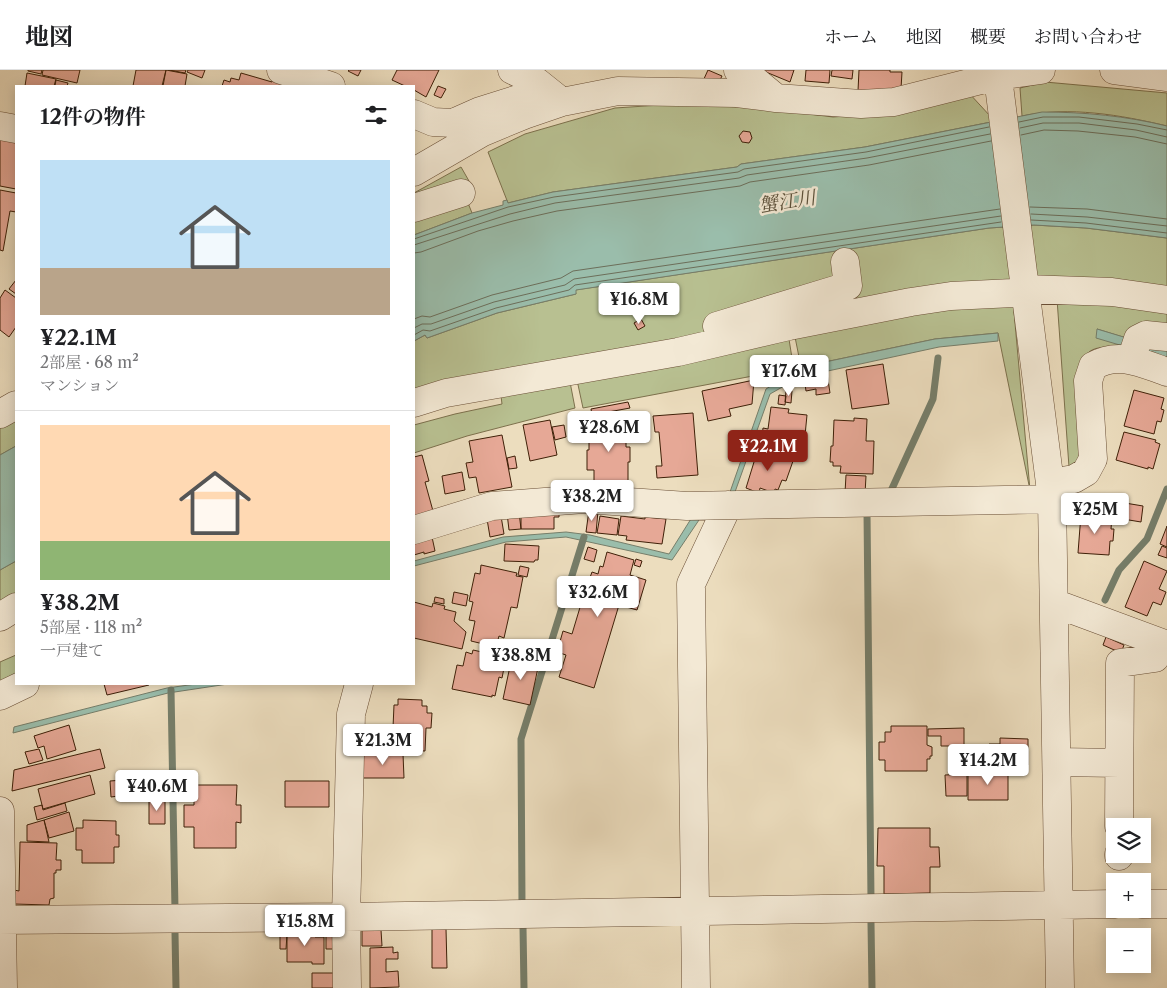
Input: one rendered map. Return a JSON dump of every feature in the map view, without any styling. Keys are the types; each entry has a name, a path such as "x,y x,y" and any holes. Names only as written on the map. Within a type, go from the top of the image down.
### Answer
{"street":[{"path":"281,70 328,85"},
{"path":"512,70 537,82 562,102"},
{"path":"738,70 747,74 776,98"},
{"path":"415,171 483,132 524,115 562,102 618,91 737,93 776,98 861,104 894,102 1041,70"},
{"path":"1114,70 1167,77"},
{"path":"998,79 1051,491 1060,988"},
{"path":"415,114 433,122 453,123 480,111 528,96 562,102"},
{"path":"0,126 15,129"},
{"path":"415,208 461,192"},
{"path":"678,352 699,331 848,286 845,262"},
{"path":"415,403 446,393 678,352 789,326 911,302 951,296 1013,293 1026,285 1112,292 1167,300"},
{"path":"415,530 492,506 584,499 687,506 1051,491 1086,472 1093,459 1088,381 1093,366 1134,350 1146,335 1167,337"},
{"path":"1134,350 1167,372"},
{"path":"0,414 15,406"},
{"path":"696,988 691,584 728,505"},
{"path":"1054,603 1166,644 1155,658 1120,663 1119,818"},
{"path":"0,617 15,609"},
{"path":"0,696 23,685"},
{"path":"347,988 346,917 351,714 359,685"},
{"path":"1057,762 1119,763"},
{"path":"0,812 3,988"},
{"path":"1,920 695,912 1106,904"},
{"path":"1151,904 1167,904"}],"shaded area":[{"path":"1045,82 1167,93 1167,126 1132,118 1095,113 1058,112 1022,116 1020,88"},
{"path":"968,92 991,117 991,122 865,147 741,164 737,167 553,192 508,203 488,152 525,134 615,108 676,104 762,108 833,117 890,113"},
{"path":"461,167 469,181 415,201 415,192"},
{"path":"466,198 472,213 415,235 415,216"},
{"path":"1034,225 1086,228 1167,238 1167,294 1040,283 415,396 415,340 425,335 427,338 497,313 576,294 575,290 989,228"},
{"path":"1057,299 1167,307 1167,332 1126,338 1097,329 1123,346 1122,351 1100,348 1090,351 1085,356 1078,370 1079,461 1069,467"},
{"path":"1013,301 1030,490 998,333 935,339 801,367 794,332 910,310"},
{"path":"788,333 792,358 790,369 583,408 577,380"},
{"path":"570,382 575,408 467,436 415,453 415,425 502,404 501,396"},
{"path":"15,419 15,447 0,455 0,427"},
{"path":"15,562 15,599 0,608 0,570"},
{"path":"15,655 15,682 0,690 0,662"}],"water":[{"name":"蟹江川","path":"1042,112 1105,115 1167,126 1167,238 1086,228 1034,225 989,228 576,290 576,294 497,313 427,338 425,335 415,340 415,235 472,213 503,205 503,201 507,200 508,203 553,192 737,167 741,164 865,147"},
{"path":"1097,329 1167,350 1167,359 1096,338"},
{"path":"998,333 998,341 939,347 800,377 770,394 735,492 730,492 766,389 801,367 935,339"},
{"path":"15,447 15,562 0,570 0,455"},
{"path":"694,514 699,520 672,560 566,537 506,542 415,566 415,561 503,537 566,532 590,535 669,554"},
{"path":"189,685 221,685 168,693 13,733 14,727 167,688"}],"building":[{"path":"28,70 42,70 41,74"},
{"path":"43,70 80,70 77,83 42,75"},
{"path":"136,70 166,70 162,85 133,85"},
{"path":"166,70 187,74 185,85 163,85"},
{"path":"169,70 186,70 185,73"},
{"path":"188,70 205,70 202,78 187,72"},
{"path":"349,70 361,70 358,76"},
{"path":"397,70 439,70 426,97 415,91 415,85 403,85 392,80"},
{"path":"708,70 722,76 719,82 703,81"},
{"path":"761,70 794,70 790,82"},
{"path":"806,70 830,70 829,83 805,81"},
{"path":"832,70 853,70 852,79 831,76"},
{"path":"859,70 902,72 901,89 858,91"},
{"path":"27,73 56,79 54,85 25,85"},
{"path":"241,73 272,82 273,79 286,82 284,85 222,85 224,80 230,82 231,78 239,80"},
{"path":"56,80 68,83 67,85 55,85"},
{"path":"438,86 446,89 441,98 434,95"},
{"path":"743,131 750,132 752,138 749,143 742,142 739,136"},
{"path":"0,136 15,139 15,189 0,186"},
{"path":"0,190 15,193 15,212 10,211 3,251 0,250"},
{"path":"15,281 15,293 9,289"},
{"path":"5,290 15,297 15,328 9,337 0,330 0,298"},
{"path":"641,319 645,326 638,330 634,323"},
{"path":"883,364 889,404 852,409 846,370"},
{"path":"827,373 830,393 816,395 816,389 806,391 804,377"},
{"path":"754,380 752,404 729,409 731,416 708,421 702,391"},
{"path":"1134,390 1164,398 1161,409 1164,410 1161,422 1157,421 1154,434 1124,426"},
{"path":"786,391 792,391 791,403 785,402"},
{"path":"779,395 786,396 785,405 778,404"},
{"path":"628,402 630,408 592,415 591,409"},
{"path":"771,407 789,409 788,413 807,415 803,456 771,453 772,449 761,448 763,428 768,429"},
{"path":"693,413 698,475 657,478 656,466 662,466 659,432 655,432 653,416"},
{"path":"626,415 626,447 630,447 628,489 594,489 594,470 587,470 587,450 589,450 589,437 594,437 594,416"},
{"path":"854,418 867,419 866,441 874,441 873,474 840,473 841,466 833,466 833,462 830,462 834,420 854,421"},
{"path":"550,420 557,455 530,461 523,425"},
{"path":"564,425 566,437 555,440 552,427"},
{"path":"1124,432 1156,440 1155,442 1160,444 1153,469 1116,460"},
{"path":"502,435 512,487 479,493 476,477 469,478 466,463 473,462 469,441"},
{"path":"758,449 793,461 786,481 782,480 778,490 775,489 774,493 760,488 759,493 746,488"},
{"path":"422,455 429,481 425,482 433,511 415,516 415,457"},
{"path":"515,456 517,468 509,469 507,458"},
{"path":"462,472 465,490 445,494 442,476"},
{"path":"846,475 866,476 865,494 845,493"},
{"path":"1119,502 1143,506 1141,522 1117,518"},
{"path":"559,509 559,517 554,517 554,529 521,529 521,510"},
{"path":"589,510 598,511 596,533 586,532"},
{"path":"519,512 521,529 509,530 507,513"},
{"path":"1081,514 1112,516 1111,529 1114,529 1113,541 1110,541 1109,555 1078,553"},
{"path":"501,516 504,534 490,537 487,519"},
{"path":"600,516 619,519 617,535 597,533"},
{"path":"621,516 666,519 662,544 626,540 627,536 618,535"},
{"path":"1167,526 1167,547 1160,544"},
{"path":"432,537 435,551 415,555 415,542"},
{"path":"505,544 539,546 538,560 534,562 504,561"},
{"path":"1162,546 1167,548 1167,558 1158,555"},
{"path":"588,547 597,550 594,562 584,559"},
{"path":"607,552 634,560 630,575 646,580 637,610 619,605 594,688 559,677 566,655 557,652 563,631 572,634 581,604 572,601 578,580 588,583 592,572 598,574 600,566 603,567"},
{"path":"636,559 642,561 640,567 634,565"},
{"path":"1144,561 1167,571 1159,589 1166,592 1161,605 1153,602 1147,616 1125,607"},
{"path":"481,565 517,573 516,576 523,577 517,608 511,607 504,638 499,636 496,647 471,641 475,621 469,620 473,602 469,601 475,573 480,574"},
{"path":"520,566 529,568 527,577 518,575"},
{"path":"454,592 468,595 466,606 452,603"},
{"path":"435,597 444,599 444,604 434,602"},
{"path":"415,602 432,607 433,603 445,606 444,609 456,612 454,621 466,632 462,649 415,638"},
{"path":"1106,637 1124,645 1121,653 1103,645"},
{"path":"473,650 500,656 498,667 504,668 502,678 499,677 495,696 452,689 457,665 463,666 466,652 472,654"},
{"path":"512,657 539,663 530,705 503,699"},
{"path":"104,685 149,685 107,695"},
{"path":"398,699 422,700 422,706 427,706 427,713 432,713 431,728 426,728 425,751 392,750 394,705 398,705"},
{"path":"69,725 76,750 47,759 44,746 38,748 34,736"},
{"path":"891,726 927,726 927,745 932,747 932,756 930,756 930,759 927,759 927,771 885,771 885,760 879,760 879,742 885,742 885,732 891,732"},
{"path":"964,728 964,746 941,746 941,736 928,736 928,729"},
{"path":"1000,738 1028,739 1028,765 1003,765 1003,769 989,769 989,744 1000,744"},
{"path":"39,749 43,760 29,764 25,752"},
{"path":"100,749 105,768 12,791 14,770"},
{"path":"363,753 403,754 404,778 363,778"},
{"path":"1008,772 1008,800 968,800 968,773"},
{"path":"967,774 967,796 946,796 945,775"},
{"path":"90,775 95,794 43,809 38,789"},
{"path":"123,780 125,795 111,797 110,781"},
{"path":"285,781 329,781 329,807 285,807"},
{"path":"194,785 237,785 236,805 241,805 241,823 236,822 236,848 194,848 194,827 184,827 184,805 194,805"},
{"path":"149,801 165,801 165,824 149,824"},
{"path":"65,803 67,811 37,820 34,807 42,805 43,810"},
{"path":"69,812 74,831 49,838 44,820"},
{"path":"44,820 49,842 27,841 27,825"},
{"path":"83,820 116,821 116,835 119,835 119,847 114,847 114,863 82,863 82,850 76,850 76,828 83,828"},
{"path":"878,828 930,828 930,847 939,847 940,867 930,867 930,893 884,894 884,866 877,866"},
{"path":"20,842 57,843 56,860 61,860 61,870 56,870 56,873 54,873 54,898 50,899 49,905 14,904 14,890 19,891"},
{"path":"326,928 334,928 334,949 326,949"},
{"path":"432,929 446,929 447,968 432,968"},
{"path":"287,930 315,930 315,937 324,937 324,964 287,962"},
{"path":"362,930 381,930 382,946 362,946"},
{"path":"280,934 287,934 286,949 280,949"},
{"path":"393,947 393,953 398,952 398,959 386,959 386,972 398,971 399,987 370,988 370,948"},
{"path":"312,973 335,973 335,988 312,988"}],"waterway":[{"path":"890,493 933,399 938,358"},
{"path":"1105,600 1119,570 1147,539 1167,489"},
{"path":"867,512 871,900"},
{"path":"522,904 521,739 584,537"},
{"path":"171,690 175,910"},
{"path":"871,923 872,988"},
{"path":"523,927 524,988"},
{"path":"175,933 176,988"}]}
